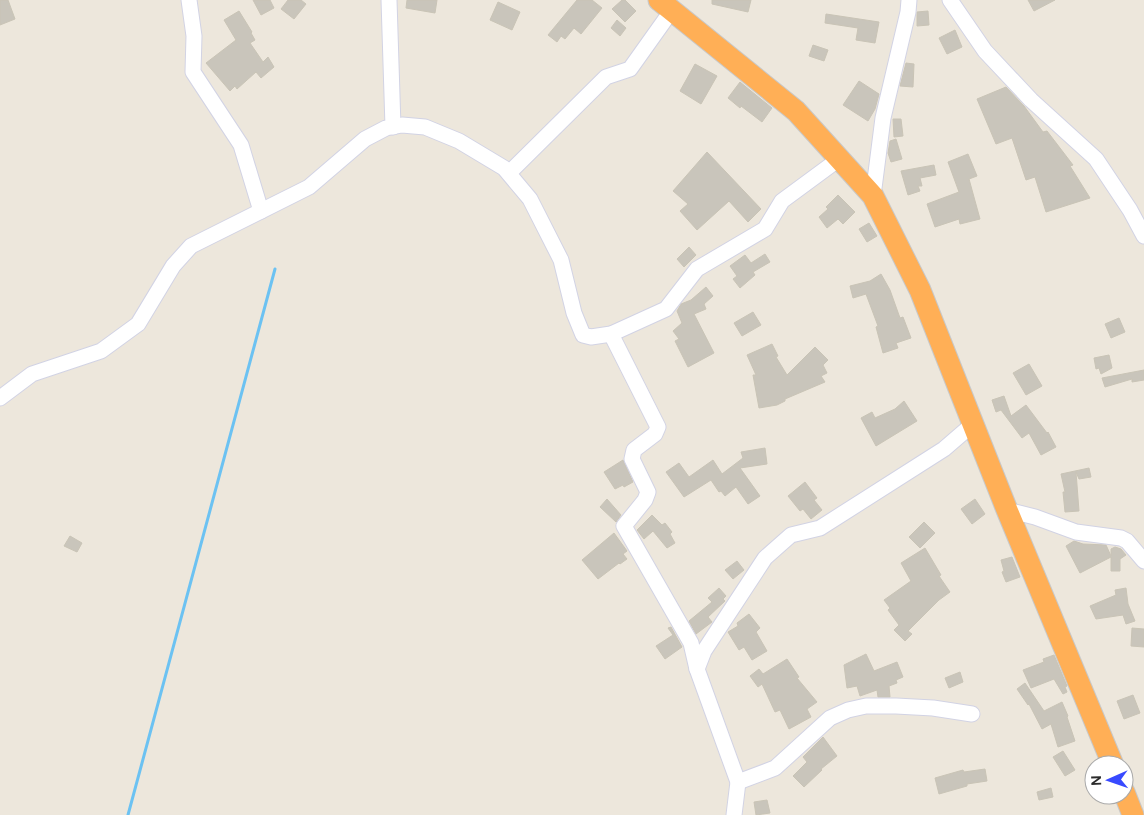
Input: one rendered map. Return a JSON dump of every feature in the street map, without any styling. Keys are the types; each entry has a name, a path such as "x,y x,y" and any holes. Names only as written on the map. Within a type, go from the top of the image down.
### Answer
{"highway":[{"path":"666,5 796,111 873,196 920,290 1007,510 1109,755"}],"street":[{"path":"189,0 194,36 193,72 241,145 261,211"},
{"path":"388,0 393,126"},
{"path":"873,196 883,118 908,12 909,0"},
{"path":"950,0 985,51 1031,100 1096,159 1130,210 1144,236"},
{"path":"509,174 606,77 630,69 666,5"},
{"path":"0,398 32,374 101,351 138,324 173,266 191,246 309,187 365,139 393,126 402,124 425,127 460,141 504,168 530,199 561,260 574,313 583,336 592,337 611,334 666,309 697,269 765,229 782,201 839,159"},
{"path":"611,334 658,427 655,434 634,450 632,459 648,492 645,500 624,526 691,643 697,669 738,782 734,815"},
{"path":"697,669 704,651 765,558 791,535 820,528 944,449 973,424"},
{"path":"1007,510 1035,517 1076,532 1115,536 1127,541 1144,561"},
{"path":"738,782 775,768 830,718 848,710 866,706 896,706 933,708 972,714"}],"building":[{"path":"0,0 8,0 15,19 0,25"},
{"path":"253,0 270,0 274,8 261,15"},
{"path":"288,0 301,0 306,4 294,19 281,9"},
{"path":"407,0 437,0 435,13 406,8"},
{"path":"577,0 592,0 602,8 581,34 574,28 565,39 561,36 557,42 548,35"},
{"path":"622,0 625,0 636,11 625,22 612,9"},
{"path":"712,0 751,0 748,12 712,4"},
{"path":"1028,0 1055,0 1034,11"},
{"path":"498,2 520,12 512,30 490,20"},
{"path":"239,11 255,40 250,43 263,62 268,57 274,67 261,78 256,72 237,89 235,86 230,91 206,63 236,40 224,20"},
{"path":"928,11 929,25 917,26 917,12"},
{"path":"826,14 879,22 875,43 856,40 858,28 825,23"},
{"path":"617,20 626,28 620,36 611,28"},
{"path":"955,30 962,47 947,54 939,38"},
{"path":"813,45 828,50 824,61 809,56"},
{"path":"906,63 914,64 913,87 900,86"},
{"path":"695,64 717,76 701,104 680,91"},
{"path":"859,81 879,94 875,109 868,121 843,105"},
{"path":"740,82 772,108 762,122 728,98"},
{"path":"1006,87 1024,106 1043,132 1047,131 1073,165 1070,166 1090,198 1046,212 1035,177 1026,180 1012,138 996,144 977,99"},
{"path":"893,119 901,119 903,136 894,137"},
{"path":"896,139 902,159 891,162 888,153 890,141"},
{"path":"707,152 761,209 748,222 729,201 697,230 680,211 688,204 673,191"},
{"path":"968,154 977,176 969,179 980,219 960,224 959,219 935,227 927,204 959,192 948,162"},
{"path":"934,165 936,175 920,178 922,186 918,186 920,191 908,195 901,171"},
{"path":"838,195 855,212 843,224 838,219 827,228 819,217 828,209 826,207"},
{"path":"869,223 877,236 867,242 859,229"},
{"path":"689,247 696,255 684,267 677,259"},
{"path":"765,254 770,262 753,272 755,275 740,288 733,279 737,276 730,266 745,255 751,263"},
{"path":"881,274 890,290 900,318 903,317 911,338 896,343 898,348 883,353 876,327 878,326 866,294 853,298 850,286 870,281"},
{"path":"706,287 713,296 704,304 706,309 694,314 714,353 688,367 675,341 679,339 673,331 682,323 677,311 681,304 691,300"},
{"path":"753,312 761,325 742,336 734,323"},
{"path":"1119,318 1125,332 1111,338 1105,324"},
{"path":"772,344 778,356 776,357 787,375 815,347 828,360 823,365 827,373 821,376 825,382 785,399 785,401 777,405 759,408 753,375 756,375 747,355"},
{"path":"1109,355 1112,368 1101,374 1099,368 1096,369 1094,358"},
{"path":"1029,364 1042,386 1026,395 1013,373"},
{"path":"1144,370 1144,380 1132,382 1132,379 1105,387 1102,378"},
{"path":"1004,396 1011,416 1026,405 1048,432 1056,447 1041,455 1029,433 1022,438 1001,410 996,412 992,400"},
{"path":"904,401 917,421 876,446 861,418 872,412 875,418 895,409"},
{"path":"765,448 767,464 740,468 760,496 748,504 736,487 725,496 721,491 719,492 711,480 684,497 666,472 679,463 689,477 713,460 722,474 743,458 741,452"},
{"path":"623,460 633,482 615,489 604,472"},
{"path":"1089,468 1091,477 1079,479 1076,472 1079,511 1065,512 1063,492 1065,492 1061,474"},
{"path":"805,482 817,498 814,500 822,510 811,519 803,509 800,511 788,496"},
{"path":"607,499 621,515 616,522 600,507"},
{"path":"975,499 985,514 972,524 961,509"},
{"path":"652,515 662,525 665,523 672,532 670,534 675,543 667,548 653,531 644,539 637,530"},
{"path":"924,522 935,533 920,548 909,537"},
{"path":"614,533 627,551 623,554 627,559 598,579 582,560"},
{"path":"70,536 82,543 77,552 64,546"},
{"path":"1074,541 1083,544 1106,545 1111,556 1111,549 1115,547 1121,549 1126,555 1120,559 1120,571 1111,571 1111,557 1080,573 1066,546"},
{"path":"925,548 941,575 939,576 950,592 939,600 908,631 912,634 905,641 894,630 899,625 888,610 890,608 884,600 911,581 901,563"},
{"path":"1012,557 1020,577 1006,582 1002,572 1004,571 1001,560"},
{"path":"737,561 744,570 733,579 725,570"},
{"path":"719,588 726,596 723,599 725,601 708,617 712,622 696,634 689,621 712,602 708,598"},
{"path":"1126,588 1128,604 1135,621 1126,624 1123,615 1096,619 1090,606 1116,595 1115,590"},
{"path":"749,614 760,628 756,632 767,651 752,660 744,647 739,650 728,632 738,626 737,623"},
{"path":"671,627 682,647 665,659 656,646 673,635 668,628"},
{"path":"1132,628 1144,629 1144,647 1131,646"},
{"path":"866,654 874,671 897,662 903,677 896,680 897,683 889,686 890,697 878,697 877,690 860,696 857,686 847,688 844,665"},
{"path":"1054,655 1067,686 1065,687 1067,692 1063,694 1054,679 1031,688 1023,670 1044,662 1043,659"},
{"path":"787,659 799,677 797,678 817,702 807,709 811,717 789,729 780,710 775,712 762,684 758,687 750,676 759,669 763,674"},
{"path":"960,672 963,682 949,688 945,678"},
{"path":"1025,683 1044,711 1062,702 1075,741 1058,747 1051,724 1042,729 1029,704 1017,689"},
{"path":"1133,695 1140,713 1124,719 1117,701"},
{"path":"823,737 837,756 804,787 793,776 807,762 803,757"},
{"path":"1063,751 1075,770 1065,776 1053,757"},
{"path":"985,769 987,781 967,784 967,786 939,794 935,778 963,770 964,772"},
{"path":"1051,788 1053,797 1039,800 1037,792"},
{"path":"767,800 770,813 756,815 754,802"}],"waterway":[{"path":"128,815 275,269"}]}
